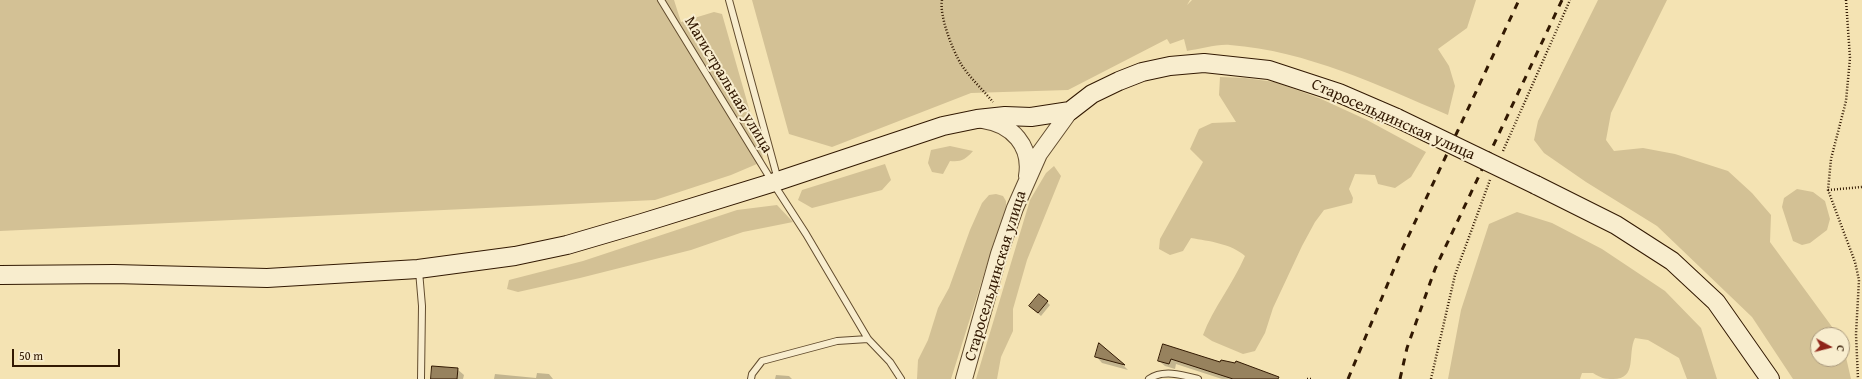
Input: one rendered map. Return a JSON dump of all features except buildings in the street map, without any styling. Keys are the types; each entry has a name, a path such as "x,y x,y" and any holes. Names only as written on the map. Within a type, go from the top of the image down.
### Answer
{"main road":[{"name":"Старосельдинская улица","path":"1070,111 1092,94 1136,74 1170,66 1204,63 1234,65 1276,72 1339,93 1397,118 1616,225 1672,262 1716,302 1770,379"},
{"path":"0,275 114,274 267,278 418,269 515,256 567,245 775,182 943,126 977,118 1005,116 1031,117 1070,111"}],"street":[{"name":"Старосельдинская улица","path":"964,379 999,254 1026,182 1039,154 1070,111"},
{"path":"977,118 994,122 1012,131 1022,146 1028,161 1026,182"}],"lane":[{"name":"Магистральная улица","path":"661,0 775,182 868,339 890,362 901,379"},
{"path":"728,0 775,182"},
{"path":"418,269 422,306 420,379"},
{"path":"751,379 752,374 762,361 837,341 868,339"},
{"path":"1149,379 1163,374 1177,374 1198,379"}],"path":[{"path":"942,0 941,7 948,31 961,64 1005,116"},
{"path":"1502,153 1570,0"},
{"path":"1846,0 1850,58 1846,101 1831,159 1828,190 1855,262 1859,280 1856,334 1858,379"},
{"path":"1431,379 1455,275 1492,175"},
{"path":"1828,190 1862,187"},
{"path":"1307,379 1312,379"}],"shaded area":[{"path":"0,0 674,0 681,22 714,12 722,14 764,161 731,175 655,200 0,231"},
{"path":"752,0 1190,0 1187,5 1192,0 1476,0 1467,28 1438,49 1449,66 1455,86 1448,115 1369,81 1287,54 1259,48 1230,45 1214,46 1187,51 1184,39 1170,44 1167,39 1068,90 971,93 832,147 789,134"},
{"path":"1598,0 1667,0 1611,113 1606,140 1614,151 1643,148 1675,154 1728,171 1752,193 1771,215 1770,242 1832,327 1810,327 1810,367 1848,367 1851,379 1793,379 1752,317 1657,226 1586,182 1544,153 1534,140 1538,121"},
{"path":"1220,77 1245,78 1275,82 1319,98 1367,120 1426,152 1411,177 1395,188 1378,184 1375,175 1355,174 1349,189 1353,198 1352,203 1324,210 1315,222 1273,308 1265,333 1255,351 1243,354 1212,341 1203,335 1212,315 1245,256 1227,246 1191,238 1183,251 1170,255 1159,249 1160,239 1203,162 1190,149 1199,129 1212,123 1236,122 1219,95"},
{"path":"950,146 973,151 963,160 950,161 943,174 932,172 928,163 931,150"},
{"path":"885,164 891,180 882,190 812,208 798,200 802,190"},
{"path":"1054,166 1061,176 1027,260 1013,309 1013,331 1001,357 997,379 976,379 1030,200 1046,173"},
{"path":"1797,189 1813,192 1825,201 1830,219 1827,230 1810,243 1802,245 1793,241 1782,207 1784,198"},
{"path":"996,194 1003,196 1006,201 1006,212 995,239 951,379 917,379 918,360 928,340 938,308 949,288 970,230 982,203 989,195"},
{"path":"777,205 793,222 743,232 691,250 580,278 518,292 507,289 509,280 583,261 737,210"},
{"path":"1517,212 1552,223 1602,249 1665,291 1701,328 1717,379 1687,379 1679,358 1648,340 1635,338 1629,370 1626,375 1621,378 1607,379 1593,373 1582,373 1580,379 1448,379 1461,310 1489,224"}],"railway":[{"path":"1348,379 1401,252 1519,0"},
{"path":"1400,379 1407,348 1435,269 1562,0"}]}
